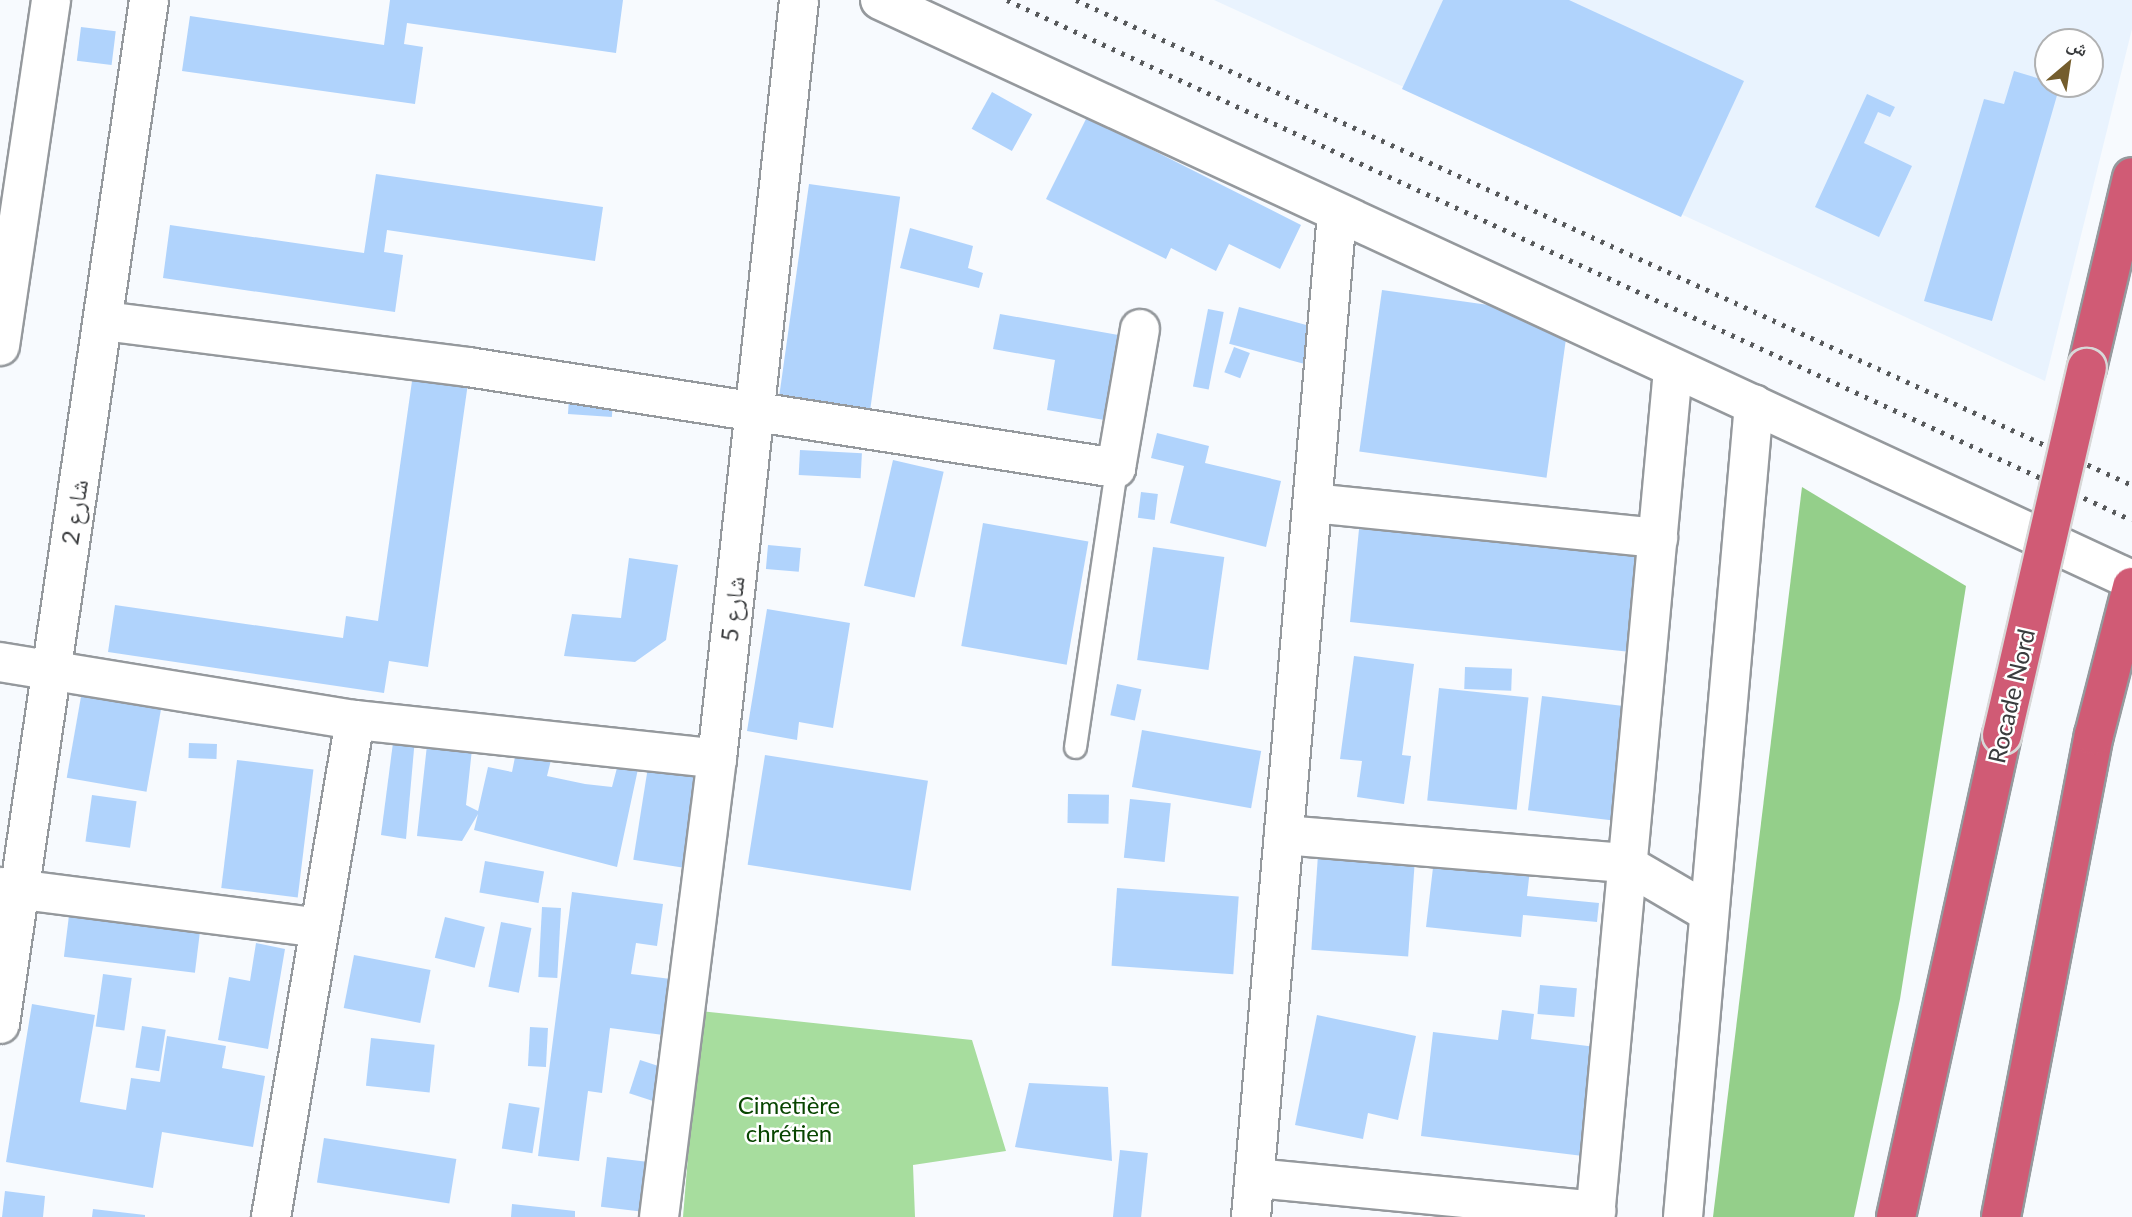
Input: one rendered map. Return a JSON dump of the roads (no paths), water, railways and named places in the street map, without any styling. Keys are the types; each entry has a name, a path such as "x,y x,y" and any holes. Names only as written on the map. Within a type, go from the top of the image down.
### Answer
{"highway":[{"name":"Rocade Nord","path":"1896,1217 2002,735 2132,177"},
{"path":"2001,1217 2094,735 2132,587"}],"street":[{"path":"0,346 5,252 51,0"},
{"name":"شارع 2","path":"0,1024 10,888 49,667 104,321 149,0"},
{"name":"شارع 5","path":"659,1217 717,759 751,415 799,0"},
{"path":"880,0 1673,370 1754,404 2132,580"},
{"path":"1251,1217 1337,214"},
{"path":"104,321 468,367 751,415 1116,468 1140,329"},
{"path":"1255,1178 1595,1214 1624,863 1673,370"},
{"path":"1683,1217 1754,404"},
{"path":"1313,503 1658,538"},
{"path":"0,662 49,667 355,720 717,759"},
{"path":"271,1217 355,720"},
{"path":"1284,835 1624,863 1709,912"},
{"path":"10,888 318,928"}],"lane":[{"path":"1076,747 1116,468"}],"railway":[{"path":"1007,0 2132,520"},
{"path":"1076,0 2132,485"}],"park label":[{"name":"Cimetière chrétien","path":"789,1119"}]}
